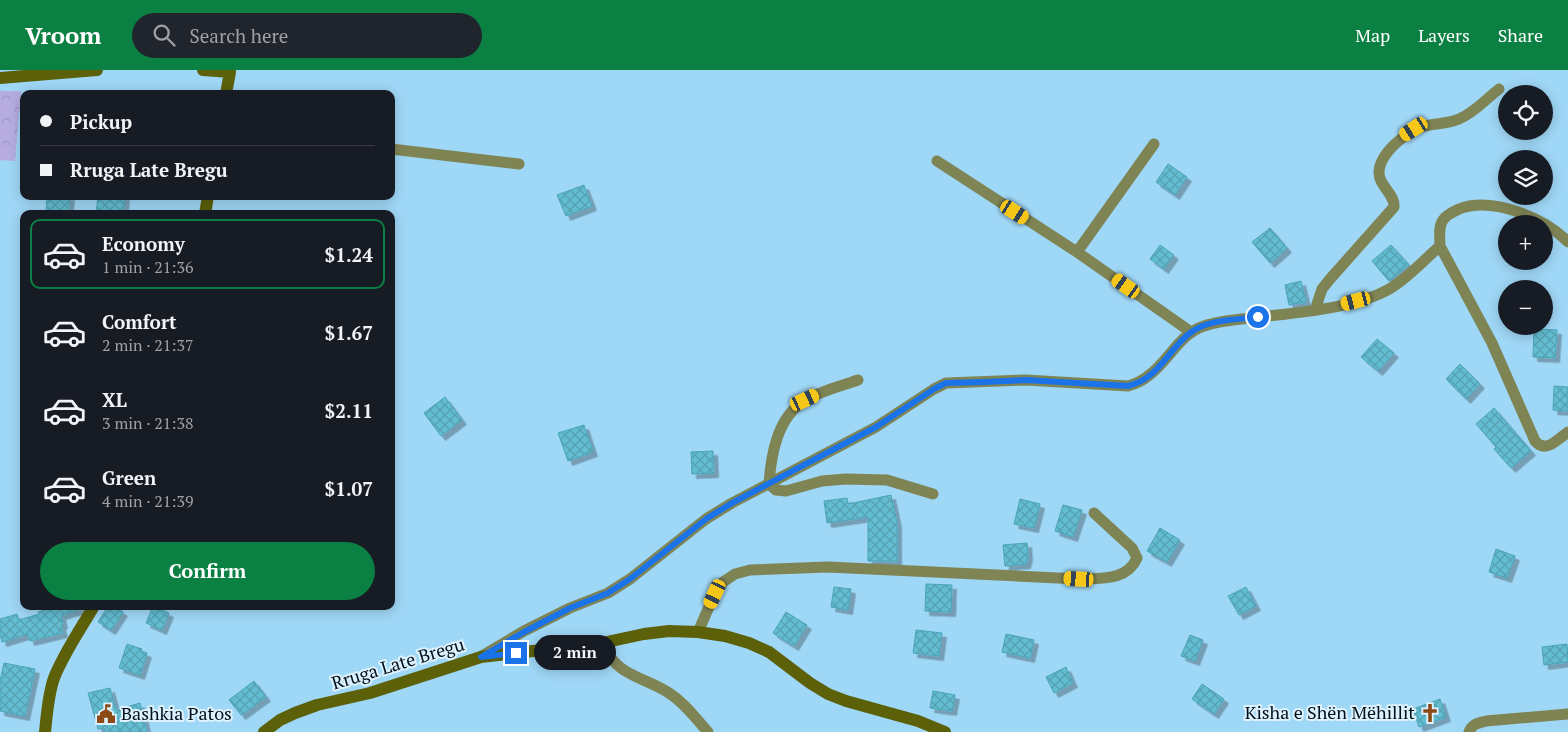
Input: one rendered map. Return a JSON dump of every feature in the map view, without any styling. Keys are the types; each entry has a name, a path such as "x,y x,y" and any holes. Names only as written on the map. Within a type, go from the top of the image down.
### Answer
{"main road":[{"path":"0,78 97,70"},
{"path":"203,70 230,72 227,90"},
{"path":"45,732 49,696 54,680 60,665 92,610"},
{"name":"Rruga Late Bregu","path":"264,732 280,720 295,713 370,693 481,657 602,643 669,631 698,632 749,642 769,652 828,694 846,701 918,721 945,732"}],"street":[{"path":"1315,310 1322,289 1394,207 1393,198 1382,183 1379,173 1381,163 1387,154 1405,135 1414,129 1426,125 1454,122 1498,90"},
{"path":"1077,252 1154,144"},
{"path":"395,148 519,164"},
{"path":"937,161 1077,252 1191,332"},
{"path":"1568,242 1551,227 1538,220 1488,205 1478,205 1456,210 1443,220 1440,228 1440,246 1492,343 1535,441 1544,447 1568,432"},
{"path":"481,657 570,608 608,593 630,579 706,519 732,503 876,427 946,383 1026,380 1128,386 1149,376 1191,332 1204,326 1220,322 1315,310 1371,297 1391,288 1440,246"},
{"path":"769,484 773,452 778,435 788,416 805,400 858,380"},
{"path":"769,484 776,490 786,491 822,481 846,479 887,480 933,494"},
{"path":"698,632 715,594 723,582 735,574 750,570 828,567 1079,579 1121,575 1133,567 1137,558 1132,548 1094,513"},
{"path":"602,643 612,660 621,669 670,694 682,703 708,732"},
{"path":"1469,732 1476,723 1486,721 1568,714"}],"green space":[{"path":"0,91 20,91 15,161 0,160"}],"building":[{"path":"1168,164 1187,177 1175,195 1156,182"},
{"path":"584,185 592,206 566,216 557,195"},
{"path":"47,200 70,200 68,210 46,210"},
{"path":"98,200 125,200 123,210 96,210"},
{"path":"1270,228 1287,248 1270,263 1252,242"},
{"path":"1160,245 1174,255 1164,269 1150,259"},
{"path":"1391,245 1409,265 1389,281 1372,261"},
{"path":"1301,281 1306,302 1289,305 1285,285"},
{"path":"1553,330 1557,330 1555,358 1533,357 1534,335 1553,335"},
{"path":"1377,339 1394,353 1378,371 1361,357"},
{"path":"1460,364 1480,384 1466,399 1446,379"},
{"path":"1554,386 1568,387 1568,411 1553,410"},
{"path":"445,397 462,420 441,436 424,413"},
{"path":"1494,408 1531,451 1511,468 1476,424"},
{"path":"584,425 593,452 568,461 558,433"},
{"path":"713,451 714,473 692,474 691,452"},
{"path":"891,495 897,523 897,561 868,561 868,517 827,523 824,501 847,498 848,504"},
{"path":"1020,499 1040,504 1034,528 1014,524"},
{"path":"1063,505 1082,510 1073,537 1055,531"},
{"path":"1160,528 1180,540 1167,562 1147,551"},
{"path":"1027,543 1028,556 1026,564 1005,566 1003,545"},
{"path":"1496,549 1515,556 1507,578 1489,572"},
{"path":"926,584 952,585 951,612 925,611"},
{"path":"834,587 851,589 848,610 831,607"},
{"path":"1246,587 1256,606 1239,615 1228,596"},
{"path":"45,610 78,610 61,615 63,633 30,641 28,634 2,642 0,619 17,614 19,620 39,614 38,612"},
{"path":"106,610 120,610 123,612 111,630 98,622"},
{"path":"151,610 162,610 169,613 162,630 146,623"},
{"path":"786,612 807,625 794,646 773,633"},
{"path":"916,630 942,633 939,656 913,653"},
{"path":"1006,634 1034,640 1030,658 1002,652"},
{"path":"1190,635 1203,640 1195,661 1181,656"},
{"path":"127,644 142,649 141,651 147,653 140,675 119,668"},
{"path":"1567,644 1568,662 1544,665 1542,647"},
{"path":"4,663 35,669 25,716 0,711 0,681"},
{"path":"1066,667 1073,683 1054,693 1046,677"},
{"path":"254,681 266,697 241,715 229,700"},
{"path":"1202,684 1224,699 1214,714 1192,699"},
{"name":"Bashkia Patos","path":"110,688 116,710 140,703 147,732 105,732 104,728 98,729 88,693"},
{"path":"933,691 955,695 952,711 930,708"},
{"name":"Kisha e Shën Mëhillit","path":"1440,699 1446,717 1419,727 1413,709"}],"place":[{"name":"Kisha e Shën Mëhillit","path":"1430,713"},
{"name":"Bashkia Patos","path":"106,714"}],"route":[{"path":"516,653 481,657 570,608 608,593 630,579 706,519 732,503 876,427 946,383 1026,380 1128,386 1149,376 1191,332 1220,322 1258,317"}]}
